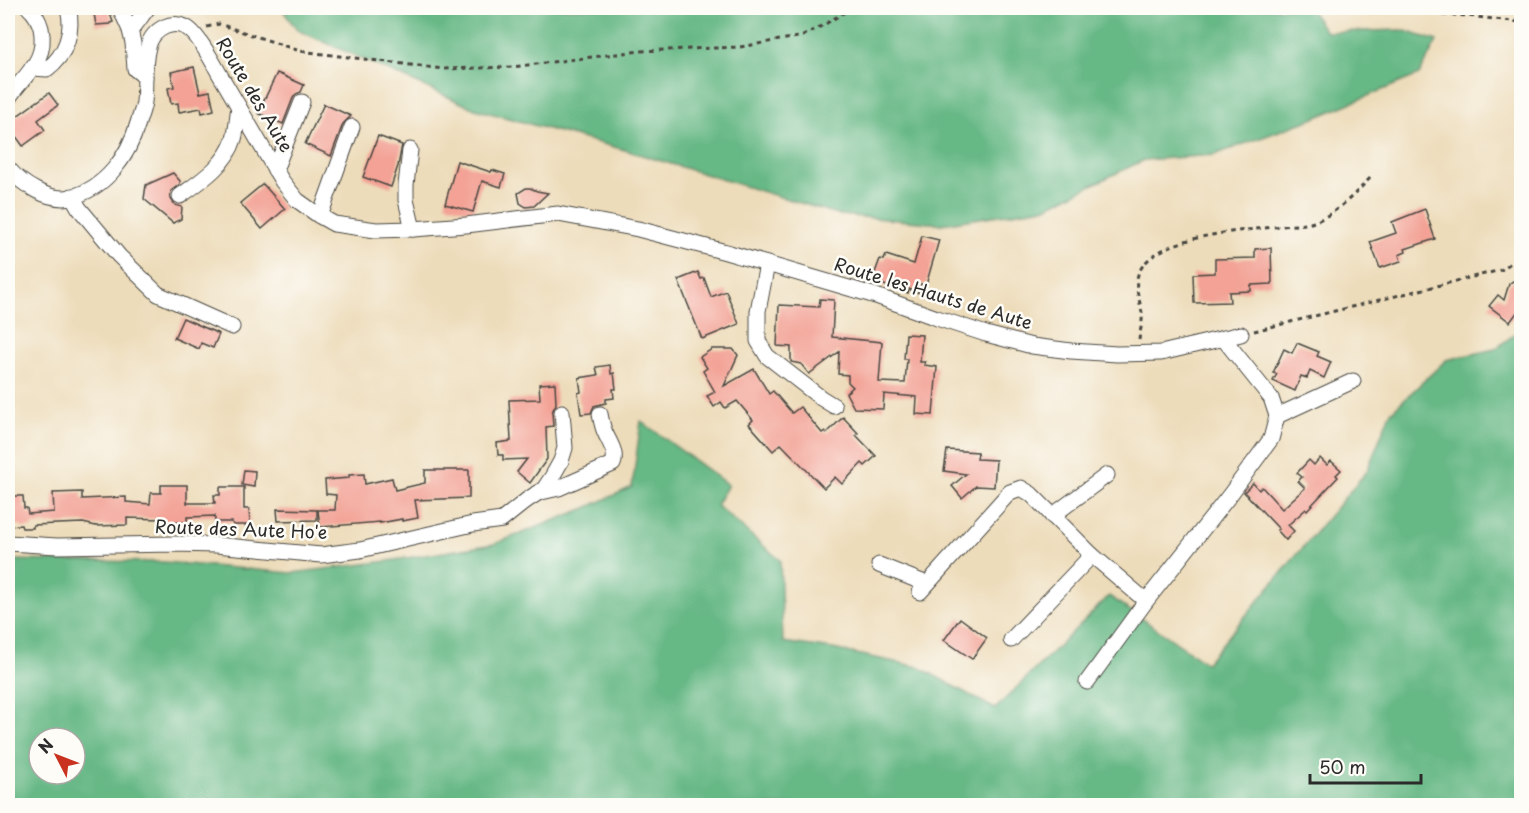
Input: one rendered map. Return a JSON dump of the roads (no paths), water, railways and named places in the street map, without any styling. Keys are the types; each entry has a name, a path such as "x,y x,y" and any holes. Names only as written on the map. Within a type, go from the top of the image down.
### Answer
{"street":[{"path":"8,99 36,64 42,51 40,25 29,8"},
{"path":"8,80 30,71 47,69 57,62 70,34 68,8"},
{"path":"120,8 130,30 135,69 145,77"},
{"path":"130,30 148,8"},
{"name":"Route des Aute","path":"72,196 82,194 98,184 122,159 133,139 144,104 148,45 160,29 170,24 191,30 207,52 275,170 297,200 320,216 334,224 376,230 466,225"},
{"path":"275,170 302,102"},
{"path":"180,196 214,169 229,151 234,138 239,107"},
{"path":"320,216 352,127"},
{"path":"410,150 406,200 413,229"},
{"path":"8,168 24,184 44,194 65,198 72,196 79,208 119,256 158,294 232,327"},
{"name":"Route les Hauts de Aute","path":"466,225 558,214 638,229 876,296 986,334 1032,346 1117,354 1161,353 1241,334"},
{"path":"767,264 758,311 758,340 767,356 834,406"},
{"path":"1087,682 1146,601 1271,439 1277,416 1270,399 1223,338"},
{"path":"1277,416 1353,381"},
{"name":"Route des Aute Ho'e","path":"8,543 57,546 175,544 321,555 360,550 473,524 502,520 544,489 561,461 565,448 562,412"},
{"path":"537,493 559,488 613,464 614,452 600,414"},
{"path":"1052,516 1107,475"},
{"path":"879,565 923,588 1010,492 1021,488 1031,494 1092,555 1146,601"},
{"path":"1011,640 1092,555"}]}
